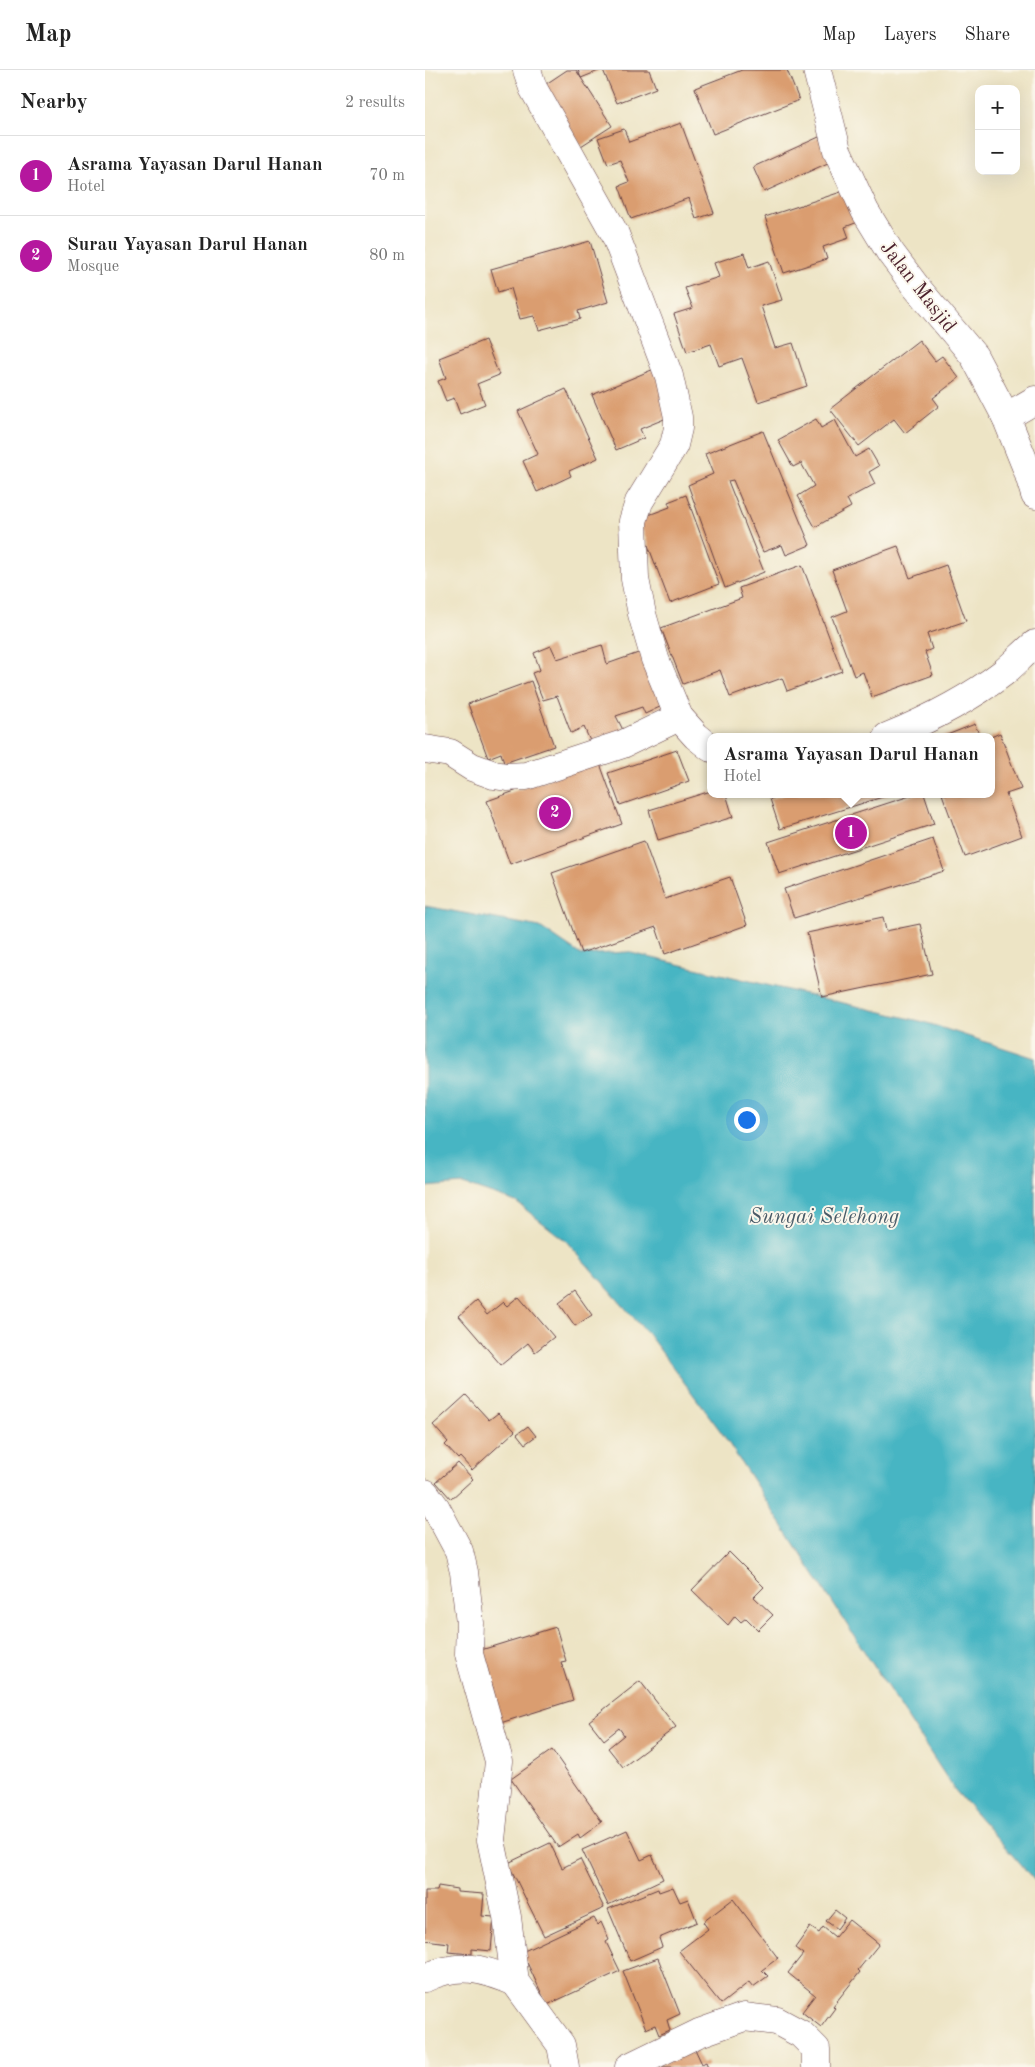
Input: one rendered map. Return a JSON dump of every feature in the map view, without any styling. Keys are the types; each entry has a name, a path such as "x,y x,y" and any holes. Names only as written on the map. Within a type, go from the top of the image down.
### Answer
{"street":[{"path":"527,70 533,88 615,234 669,376 678,417 674,445 639,502 633,521 632,546 635,579 642,614 655,659 679,717 696,736 707,745"},
{"name":"Jalan Masjid","path":"817,70 837,150 865,211 890,252 973,356 1006,417 1027,469 1035,495"},
{"path":"1006,417 1035,400"},
{"path":"896,733 939,714 981,688 1035,644"},
{"path":"425,749 450,753 472,767 494,775 507,778 526,776 623,744 679,717"},
{"path":"425,1493 436,1508 459,1551 464,1572 470,1623 469,1654 499,1761 491,1840 507,1917 515,1982 561,2045 565,2067"},
{"path":"425,1978 457,1968 489,1971 515,1982"},
{"path":"629,2067 699,2033 743,2017 777,2021 801,2034 816,2050 816,2067"}],"water":[{"name":"Sungai Selehong","path":"425,906 540,927 581,955 627,952 924,1022 1035,1058 1035,1881 954,1789 722,1433 648,1334 566,1241 516,1202 463,1184 425,1187"}],"building":[{"path":"567,70 576,70 612,126 581,146 543,86"},
{"path":"578,70 601,70 581,78"},
{"path":"603,70 649,70 656,88 617,103"},
{"path":"742,70 787,70 799,100 713,134 695,88"},
{"path":"681,123 714,213 696,219 689,198 631,219 619,186 629,182 620,160 608,164 598,138 624,129 629,142"},
{"path":"819,137 830,162 764,192 753,167"},
{"path":"847,190 858,222 845,227 849,238 823,247 827,259 784,273 765,217"},
{"path":"590,241 608,302 578,311 580,319 539,330 534,316 520,319 511,288 498,292 491,269"},
{"path":"744,253 749,268 769,261 782,300 761,306 775,348 793,343 807,386 758,402 742,358 719,366 711,344 687,352 674,314 693,308 685,288 719,277 714,263"},
{"path":"485,340 499,375 477,384 485,404 460,414 454,398 446,401 438,381 446,378 439,358"},
{"path":"919,340 935,361 942,356 959,378 933,398 939,406 905,433 894,419 859,446 830,409"},
{"path":"654,369 674,415 640,429 644,438 616,450 592,395"},
{"path":"566,389 598,458 569,471 571,476 537,492 523,461 538,454 518,411"},
{"path":"816,419 821,428 835,420 855,457 869,449 879,466 869,472 875,484 847,499 851,507 815,527 798,496 814,486 801,463 793,467 778,440"},
{"path":"763,431 810,545 786,555 782,545 763,552 733,480 728,481 764,572 725,588 688,485 713,474 705,454"},
{"path":"686,495 719,584 670,603 638,519 670,507 668,502"},
{"path":"898,546 910,578 946,565 966,621 927,634 932,649 925,652 933,675 872,697 863,672 854,676 832,617 847,611 832,570"},
{"path":"802,565 842,671 787,691 782,678 730,697 720,670 683,684 661,628 742,598 739,588"},
{"path":"602,645 607,664 644,651 664,705 645,714 642,707 616,716 623,730 590,741 584,727 571,733 557,696 543,700 532,673 540,670 534,653 551,646 557,659"},
{"path":"531,681 554,746 504,763 501,753 488,758 468,704"},
{"path":"975,724 978,733 952,733"},
{"path":"1000,733 1021,789 1006,794 1022,836 965,857 943,798 995,798 995,735"},
{"path":"677,750 689,781 620,805 608,773"},
{"path":"599,761 622,824 510,864 487,801"},
{"path":"707,792 707,798 727,798 733,817 658,840 649,810"},
{"path":"773,798 879,798 780,829 770,799"},
{"path":"904,798 925,798 934,824 779,874 768,842"},
{"path":"933,839 944,871 794,918 784,889"},
{"path":"644,841 665,899 730,877 747,925 665,954 656,927 581,953 552,873"},
{"path":"883,917 886,931 920,924 932,974 822,997 807,933"},
{"path":"575,1291 592,1315 575,1326 559,1303"},
{"path":"519,1296 554,1337 535,1352 528,1343 501,1365 459,1316 476,1301 487,1315 503,1302 507,1306"},
{"path":"466,1395 489,1420 498,1413 515,1431 472,1470 445,1445 448,1442 433,1425"},
{"path":"528,1426 536,1436 525,1444 517,1434"},
{"path":"458,1463 473,1479 451,1499 436,1482"},
{"path":"729,1552 764,1587 754,1597 773,1615 758,1630 746,1618 741,1622 735,1616 728,1625 692,1590"},
{"path":"556,1627 566,1661 561,1662 573,1700 494,1725 484,1692 493,1688 481,1650"},
{"path":"640,1681 676,1727 623,1767 608,1748 624,1735 619,1728 604,1740 589,1721"},
{"path":"552,1750 602,1822 580,1838 578,1834 558,1847 511,1779"},
{"path":"627,1830 641,1860 652,1855 663,1879 608,1905 582,1850"},
{"path":"550,1843 562,1868 580,1859 604,1908 544,1936 508,1863"},
{"path":"438,1886 457,1889 457,1892 484,1894 482,1916 494,1917 491,1951 472,1949 472,1954 448,1952 449,1943 425,1940 425,1891 437,1891"},
{"path":"673,1887 680,1902 688,1899 697,1922 659,1938 662,1947 630,1961 608,1909 658,1889 659,1892"},
{"path":"733,1899 778,1958 762,1970 768,1976 753,1987 749,1982 721,2004 679,1951 708,1929 703,1922"},
{"path":"835,1910 845,1918 837,1929 826,1921"},
{"path":"594,1918 598,1925 601,1922 609,1940 606,1942 620,1971 547,2005 522,1952"},
{"path":"849,1920 879,1944 858,1970 860,1972 833,2006 835,2008 821,2027 802,2012 815,1995 788,1973 803,1954 795,1948 810,1927 819,1933 823,1927 835,1937"},
{"path":"658,1958 680,2014 667,2020 670,2030 659,2035 655,2025 646,2029 623,1971"},
{"path":"694,2047 702,2064 706,2062 708,2067 657,2067"}],"place":[{"name":"Surau Yayasan Darul Hanan","path":"555,813"},
{"name":"Asrama Yayasan Darul Hanan","path":"851,833"}]}
